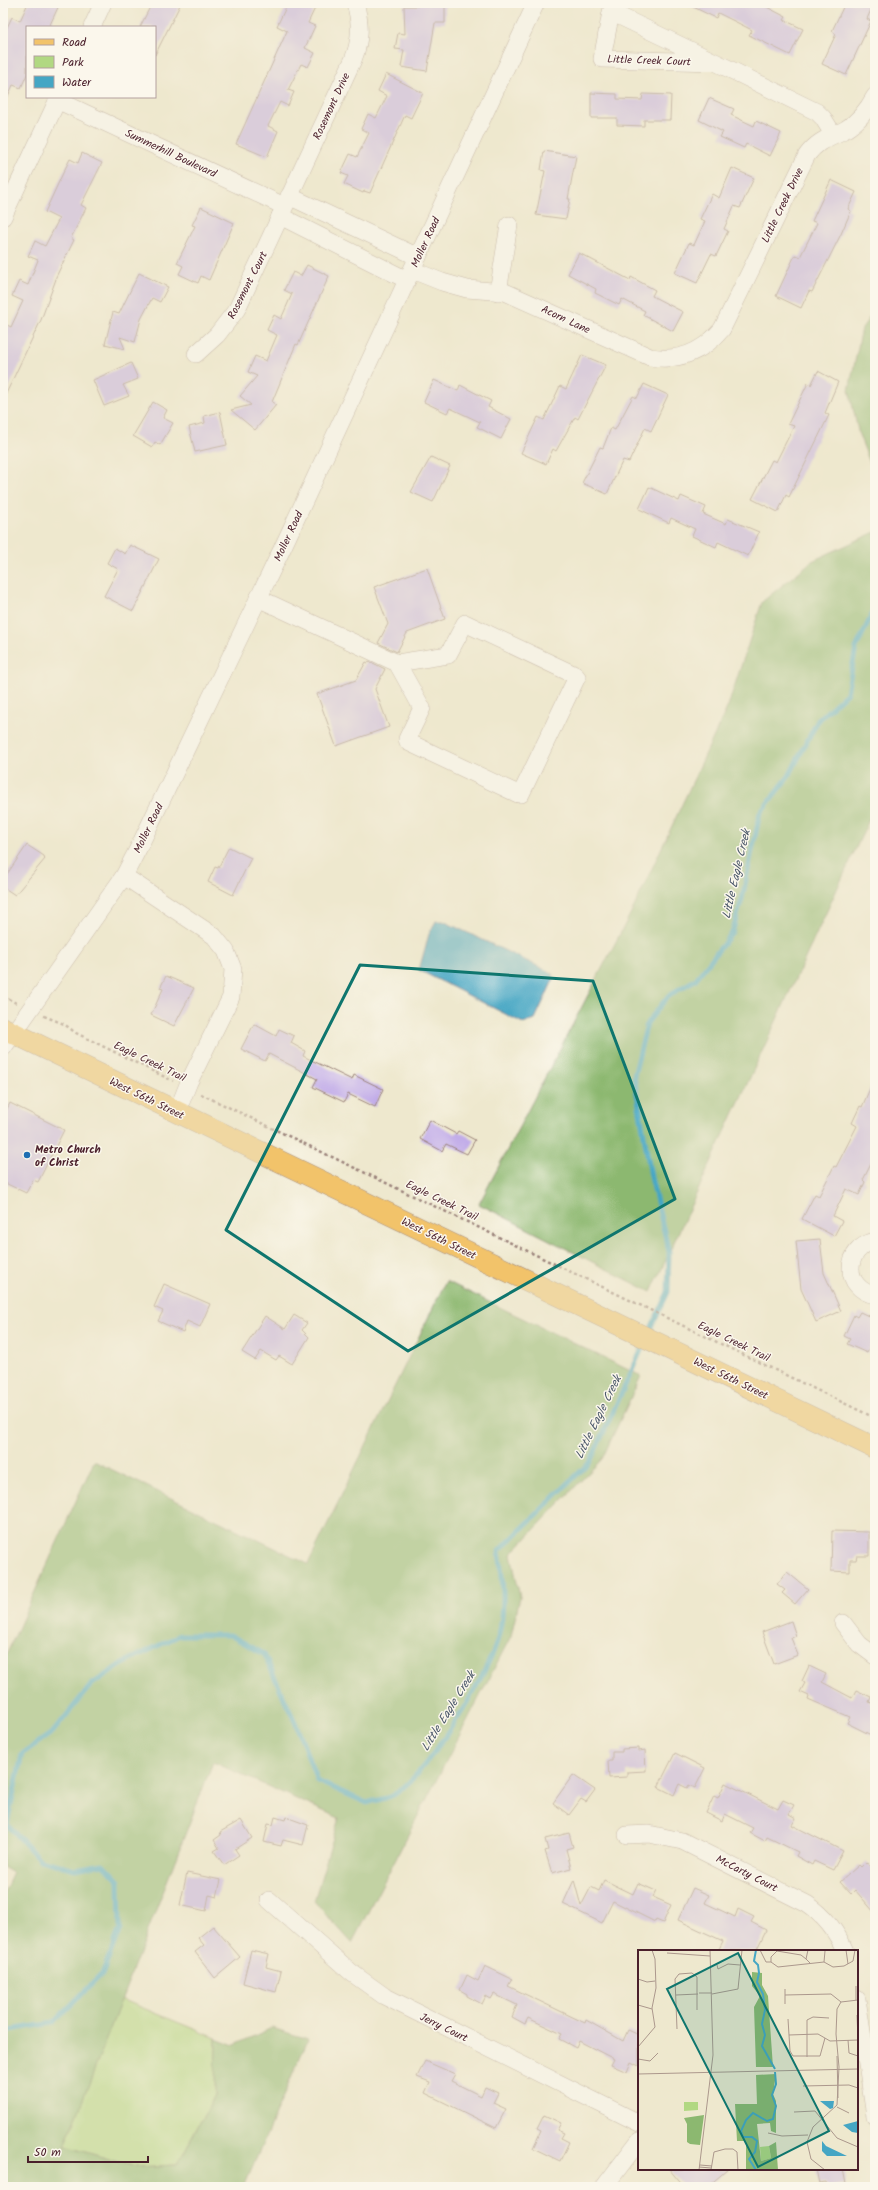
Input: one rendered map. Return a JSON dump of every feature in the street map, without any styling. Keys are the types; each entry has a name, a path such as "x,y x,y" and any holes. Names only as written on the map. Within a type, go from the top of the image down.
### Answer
{"main road":[{"name":"West 56th Street","path":"6,1037 177,1112 608,1318 875,1448"}],"street":[{"path":"92,26 103,3"},
{"name":"Rosemont Drive","path":"284,206 356,52 360,29 359,14 355,3"},
{"name":"Moller Road","path":"6,1037 31,1011 124,876 140,845 258,598 536,3"},
{"name":"Little Creek Court","path":"715,62 602,59 612,12 632,22 715,62 817,112 823,118 833,134"},
{"name":"Little Creek Drive","path":"715,337 727,321 803,162 812,148 833,134 844,130 861,116 875,96"},
{"path":"3,217 58,99"},
{"name":"Summerhill Boulevard","path":"58,99 284,206 412,269"},
{"name":"Summerhill Boulevard","path":"284,206 412,269"},
{"name":"Rosemont Court","path":"196,354 217,335 237,309 284,206"},
{"path":"498,292 509,225"},
{"name":"Acorn Lane","path":"412,269 442,282 467,289 505,292 650,357 681,356 696,351 715,337"},
{"path":"258,598 398,663 448,655 465,623 575,675 577,677 521,794 518,794 408,742 407,739 422,708 398,663"},
{"path":"124,876 214,936 226,951 233,969 231,997 187,1087 177,1112"},
{"path":"875,1241 864,1244 856,1252 851,1270 856,1283 861,1289 875,1295"},
{"path":"843,1623 859,1644 875,1656"},
{"name":"McCarty Court","path":"627,1835 649,1834 682,1841 807,1904 823,1917 840,1940 845,1950"},
{"name":"Jerry Court","path":"269,1900 352,1974 394,2001 638,2123"},
{"path":"858,2005 866,2046 875,2116"},
{"path":"604,2187 638,2142"}],"path":[{"name":"Eagle Creek Trail","path":"3,996 31,1011 64,1024 76,1033 187,1087 875,1418"}],"highlighted area":[{"path":"360,965 593,981 675,1199 408,1351 226,1230"}],"green space":[{"path":"875,310 875,493 874,473 859,435 849,390 862,328"},
{"path":"875,532 875,807 651,1292 479,1204 634,907 728,706 762,602 812,561"},
{"path":"446,1281 641,1376 602,1459 511,1554 520,1597 511,1636 352,1943 314,1901 339,1818 213,1762 65,2146 136,2167 177,2165 215,2095 216,2038 234,2045 272,2028 308,2039 244,2187 3,2187 3,1894 13,1873 3,1867 3,1662 94,1461 308,1564"},
{"path":"121,1999 216,2038 215,2095 177,2165 136,2167 65,2146"}],"water":[{"path":"436,921 443,921 552,973 554,978 535,1019 523,1023 419,970 429,934"}],"building":[{"path":"28,3 60,3 49,26 26,26 26,76 21,88 13,85 3,107 3,36 12,17 20,21"},
{"path":"152,3 181,3 156,53 156,26 140,26"},
{"path":"288,3 305,3 315,8 308,23 315,26 305,48 315,53 308,67 301,64 288,90 294,92 288,106 280,102 268,126 278,131 267,157 236,144 287,31 277,26"},
{"path":"418,3 445,3 445,23 435,23 427,71 401,67 404,50 395,49 398,33 405,34 404,6 418,6"},
{"path":"685,3 759,3 786,17 784,20 803,29 790,55 749,35 752,30 718,13 716,18"},
{"path":"845,3 874,3 867,19 871,21 846,75 822,64 836,34 832,31"},
{"path":"386,74 423,93 411,118 405,115 370,193 364,191 363,193 344,184 348,176 341,173 350,154 357,157 369,133 361,129 368,114 376,118 387,96 378,91"},
{"path":"591,93 617,94 617,99 642,100 643,94 671,95 670,120 644,120 644,126 617,125 617,118 591,118"},
{"path":"709,98 734,109 731,115 754,126 756,121 781,133 770,156 746,144 744,148 720,137 723,132 699,120"},
{"path":"544,151 576,156 566,219 536,215 545,171 541,170"},
{"path":"82,153 102,163 81,205 86,208 71,238 74,240 55,279 41,320 3,400 3,323 11,327 23,301 12,296 19,281 28,285 38,260 28,256 35,241 45,246 59,219 45,212 70,159 78,163"},
{"path":"732,168 754,178 740,208 734,206 724,229 728,231 716,256 711,254 697,283 675,273 689,243 694,245 705,221 700,219 712,194 719,198"},
{"path":"831,180 856,192 848,209 851,211 841,234 812,292 809,291 801,308 776,296 795,255 800,257 817,223 812,221"},
{"path":"201,207 234,223 209,280 201,276 198,283 179,274 183,266 177,263 195,226 192,225"},
{"path":"579,253 630,280 631,277 655,290 652,296 683,312 673,331 643,315 645,311 622,299 619,305 595,293 596,289 568,274"},
{"path":"307,265 329,276 298,345 296,344 272,402 276,405 255,430 231,410 251,405 240,396 257,376 248,372 255,356 266,361 277,335 267,330 274,315 281,319 292,294 284,290 293,272 301,276"},
{"path":"139,273 168,287 160,302 152,298 141,319 135,342 120,337 125,349 105,344 113,312 119,314"},
{"path":"582,355 606,365 578,419 575,417 556,451 553,449 546,464 521,453 538,417 544,420 560,386 566,389"},
{"path":"131,363 138,379 123,385 129,396 104,406 93,380"},
{"path":"818,371 838,382 825,413 829,415 789,497 786,495 778,512 752,499 772,460 776,462 794,426 788,424 808,383 811,385"},
{"path":"434,380 458,391 460,385 491,401 488,407 511,419 501,439 477,427 480,422 450,408 447,413 424,402"},
{"path":"644,384 668,395 651,431 645,428 629,462 623,460 607,494 582,483 600,447 603,448 611,428 615,430 633,396 637,398"},
{"path":"153,402 167,410 163,418 173,423 160,445 155,442 152,447 133,436"},
{"path":"220,412 227,445 195,452 189,427 205,423 204,416"},
{"path":"431,457 450,466 433,502 411,492"},
{"path":"649,487 679,501 681,496 706,507 703,514 726,524 728,519 759,532 748,556 718,542 716,547 692,536 695,529 671,518 669,523 639,509"},
{"path":"130,545 159,559 133,611 104,596 118,569 107,563 115,548 125,554"},
{"path":"427,568 445,619 407,633 397,652 378,643 388,624 374,587"},
{"path":"369,661 385,669 375,689 389,727 336,746 317,694 356,680 366,662 368,663"},
{"path":"27,845 44,856 45,859 15,895 3,887 3,880"},
{"path":"229,847 251,858 233,895 208,882 215,867 218,868"},
{"path":"166,976 194,988 174,1026 151,1015 163,989 160,988"},
{"path":"254,1024 276,1036 279,1029 294,1036 291,1043 305,1051 303,1056 352,1080 354,1075 383,1089 375,1107 348,1094 344,1102 313,1087 317,1079 269,1054 265,1061 241,1049"},
{"path":"875,1077 875,1156 863,1180 865,1182 859,1195 846,1189 833,1216 842,1221 834,1236 802,1219 815,1194 819,1196 834,1166 836,1167 857,1126 852,1123 860,1106 862,1107"},
{"name":"Metro Church of Christ","path":"10,1103 64,1130 38,1182 33,1180 26,1193 3,1182 3,1117"},
{"path":"430,1120 456,1134 458,1131 475,1140 467,1154 446,1144 442,1151 420,1139"},
{"path":"820,1239 824,1273 841,1311 816,1322 801,1289 796,1241"},
{"path":"164,1284 210,1304 200,1327 187,1321 183,1332 158,1321 163,1311 154,1307"},
{"path":"860,1312 875,1319 875,1337 867,1353 847,1344 850,1339 844,1336 854,1315 857,1317"},
{"path":"294,1315 307,1323 302,1330 309,1337 292,1364 279,1356 276,1360 261,1351 255,1360 242,1352 265,1316 285,1329"},
{"path":"832,1531 869,1532 869,1556 857,1556 856,1560 850,1560 850,1572 831,1571"},
{"path":"787,1572 808,1589 795,1604 782,1593 785,1590 777,1584"},
{"path":"791,1621 796,1636 791,1638 798,1655 774,1664 762,1632"},
{"path":"809,1666 826,1674 822,1682 852,1698 856,1690 871,1697 869,1702 875,1704 875,1727 871,1735 847,1723 850,1717 808,1699 809,1696 800,1692 805,1683 802,1681"},
{"path":"639,1748 639,1751 645,1750 646,1771 627,1772 627,1777 609,1778 608,1761 612,1761 612,1752 622,1752 622,1749"},
{"path":"675,1753 705,1768 695,1788 689,1785 687,1788 679,1784 674,1795 658,1787"},
{"path":"573,1775 595,1790 586,1802 581,1799 569,1815 553,1803"},
{"path":"725,1783 778,1809 783,1800 794,1805 789,1814 796,1818 792,1825 843,1851 833,1870 814,1861 812,1865 796,1856 798,1852 767,1837 765,1841 750,1833 753,1828 725,1814 722,1821 706,1813 714,1796 718,1798"},
{"path":"275,1817 285,1820 286,1817 308,1825 303,1845 283,1840 281,1846 264,1842 268,1824 273,1825"},
{"path":"241,1820 252,1838 235,1849 239,1855 224,1865 214,1851 219,1848 214,1840 221,1835 220,1832"},
{"path":"569,1833 573,1847 566,1849 571,1868 552,1873 545,1851 548,1850 545,1839"},
{"path":"866,1862 875,1872 875,1913 855,1890 851,1894 840,1882 859,1865 861,1867"},
{"path":"187,1873 221,1880 217,1897 209,1895 206,1911 180,1905"},
{"path":"574,1880 581,1906 591,1887 599,1891 604,1880 633,1894 638,1883 656,1891 653,1897 671,1905 663,1923 656,1920 655,1922 613,1901 602,1923 563,1904"},
{"path":"693,1888 709,1895 705,1903 735,1917 738,1909 754,1917 751,1922 766,1930 756,1950 718,1950 723,1941 678,1920"},
{"path":"213,1926 240,1957 215,1978 195,1952 204,1945 198,1938"},
{"path":"251,1950 269,1954 266,1967 281,1971 276,1992 243,1983"},
{"path":"485,1966 512,1979 508,1986 585,2023 586,2020 623,2041 628,2030 638,2035 638,2066 631,2062 627,2072 611,2065 614,2059 579,2041 576,2048 559,2039 562,2034 528,2018 525,2024 512,2017 517,2005 494,1994 491,1999 486,1996 482,2004 467,1996 467,1994 460,1990 467,1975 478,1981"},
{"path":"425,2061 455,2074 451,2081 481,2096 485,2087 498,2093 493,2103 506,2109 496,2128 425,2093 430,2082 417,2077"},
{"path":"544,2115 561,2123 557,2130 564,2133 561,2138 569,2142 560,2161 533,2148 541,2131 537,2129"},
{"path":"670,2170 727,2170 707,2187 684,2187"},
{"path":"816,2170 843,2170 846,2184 827,2187 826,2183 819,2184"}],"waterway":[{"name":"Little Eagle Creek","path":"648,1335 668,1292 669,1252 651,1177 634,1076 647,1023 669,995 695,980 732,933 742,899 760,813 789,776 818,720 847,693 856,648 875,608"},
{"name":"Little Eagle Creek","path":"3,2031 53,2023 102,1974 120,1929 119,1881 103,1864 75,1869 40,1860 7,1824 22,1754 53,1732 91,1685 121,1664 180,1635 230,1635 264,1654 296,1724 317,1781 367,1803 395,1794 408,1783 423,1766 455,1722 482,1675 492,1654 501,1627 503,1605 503,1584 499,1551 590,1462 645,1342"}],"place":[{"name":"Metro Church of Christ","path":"27,1155"}]}
